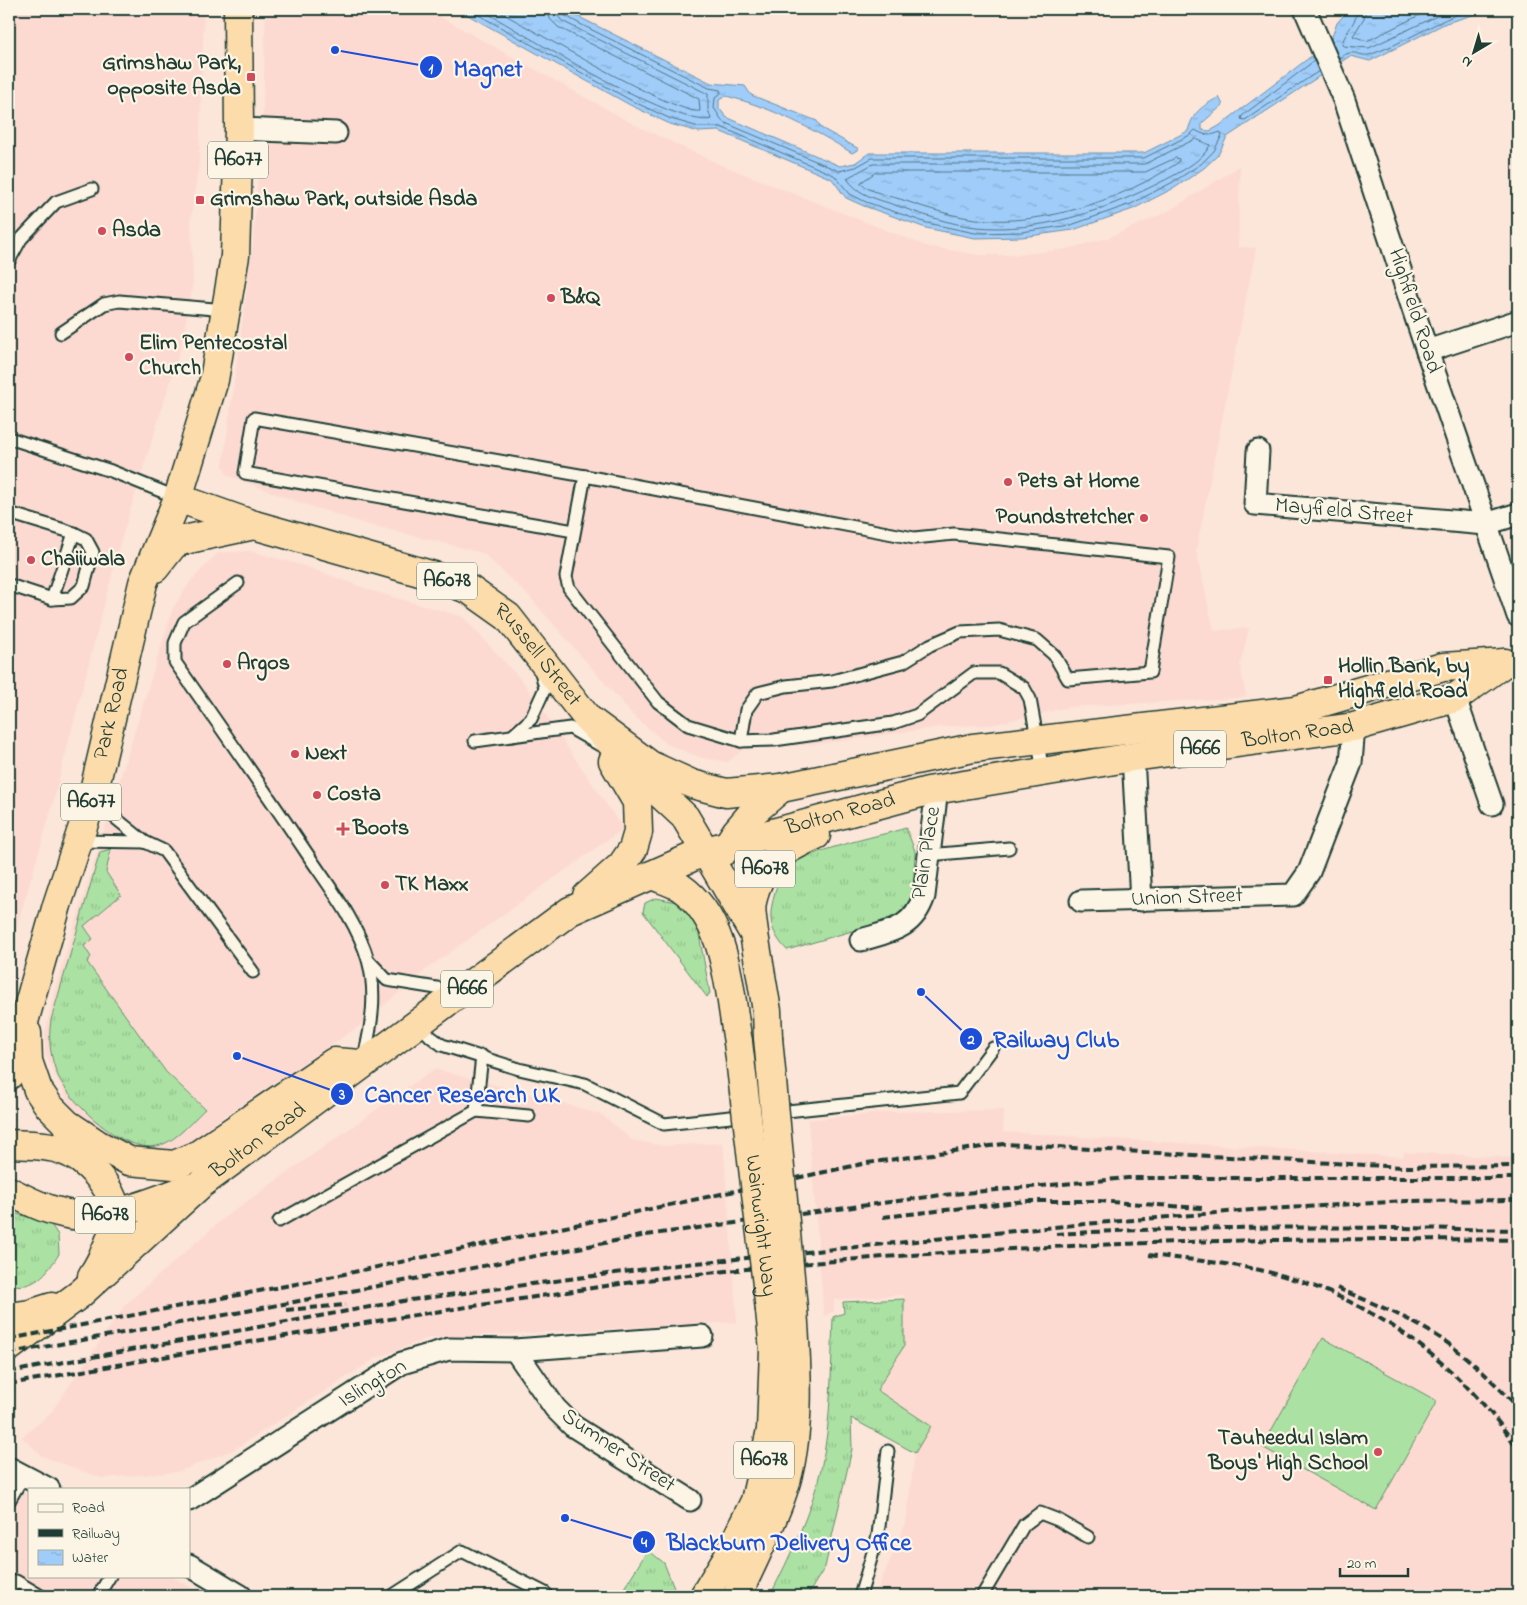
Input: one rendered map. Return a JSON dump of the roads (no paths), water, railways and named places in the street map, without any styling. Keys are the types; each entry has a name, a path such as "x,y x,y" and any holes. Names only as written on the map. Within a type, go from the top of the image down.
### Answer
{"highway":[{"name":"A6077","path":"178,498 214,380 235,256 239,129 238,9"},
{"name":"Russell Street","path":"178,498 254,525 434,576 470,590 508,617 588,719 657,791 685,817 717,854"},
{"name":"Park Road","path":"9,1075 27,1018 58,905 92,799 143,583 178,498"},
{"name":"Russell Street","path":"143,583 174,544 184,540 254,525"},
{"name":"Bolton Road","path":"588,719 650,764 692,784 726,793 781,788 974,748 1296,710 1443,667 1511,661"},
{"name":"Bolton Road","path":"201,1184 362,1064 420,1024 570,911 652,875 937,789 1133,757 1354,727 1455,698 1511,661"},
{"path":"570,911 622,865 633,849 638,832 637,802 588,719"},
{"path":"722,952 711,879 717,854 753,812 781,788"},
{"name":"A6078","path":"754,934 751,903 759,880 766,867 784,849 886,803"},
{"name":"Wainwright Way","path":"704,1596 727,1558 755,1500 771,1430 774,1350 781,1310 767,1010 754,934 717,854"},
{"name":"Wainwright Way","path":"652,875 680,887 697,902 711,926 722,952 781,1310 797,1370 795,1432 784,1490 737,1596"},
{"path":"9,1046 27,1018"},
{"path":"27,1018 28,1061 38,1090 49,1106 57,1116 81,1134 129,1161 174,1165 196,1156 334,1062 362,1064"},
{"path":"9,1144 54,1147 73,1155 104,1184 116,1213 104,1259 74,1298 30,1314 9,1317"},
{"path":"9,1347 74,1298 201,1184"},
{"name":"A6078","path":"9,1191 59,1212 94,1217 116,1213 201,1184"}],"street":[{"name":"Highfield Road","path":"1306,11 1344,100 1427,351 1518,616"},
{"path":"239,129 336,133"},
{"path":"1427,351 1518,321"},
{"name":"Mayfield Street","path":"1258,451 1255,504 1486,524"},
{"path":"1486,524 1518,514"},
{"path":"1455,698 1492,804"},
{"name":"Union Street","path":"1081,902 1293,895 1310,872 1351,763 1354,727"},
{"path":"1133,757 1142,900"},
{"name":"Plain Place","path":"861,940 900,928 912,919 920,908 924,896 937,789"},
{"name":"Islington","path":"190,1499 402,1363 449,1350 515,1350 702,1336"},
{"name":"Sumner Street","path":"515,1350 554,1408 573,1426 690,1500"},
{"path":"16,1472 47,1488"},
{"path":"190,1566 241,1596"}],"lane":[{"path":"9,261 21,239 56,202 92,189"},
{"path":"61,333 104,304 119,301 226,310"},
{"path":"574,531 245,474 254,418 584,476 914,538 954,534 1169,557 1150,672 1068,680 1054,655 1037,640 998,630 960,632 930,645 903,662 832,681 786,686 758,692 746,710 741,741"},
{"path":"9,438 111,471 178,498"},
{"path":"584,476 566,577 569,588 658,702 688,725 741,741 774,740 893,723 917,715 974,673 999,673 1024,688 1030,699 1043,771"},
{"path":"9,513 74,533 86,539 92,552 84,586 71,598 52,598 9,585"},
{"path":"52,598 74,533"},
{"path":"238,583 184,622 174,643 175,662 345,911 361,940 368,961 374,997 371,1031 362,1064"},
{"path":"512,736 531,719 545,688 535,650"},
{"path":"475,741 570,728 605,748"},
{"path":"92,799 145,842 164,851 253,972"},
{"path":"78,841 145,842"},
{"path":"928,855 1008,848"},
{"path":"368,961 387,980 463,992"},
{"path":"420,1024 431,1038 442,1045 519,1069 585,1084 664,1124 959,1093 994,1048"},
{"path":"476,1111 482,1056"},
{"path":"279,1222 476,1111 529,1116"},
{"path":"860,1596 878,1535 888,1452"},
{"path":"9,1501 16,1472"},
{"path":"982,1596 1024,1525 1040,1513 1058,1520 1088,1537"},
{"path":"393,1596 427,1572 462,1551 545,1593 547,1596"},
{"path":"98,1596 109,1578"},
{"path":"9,1593 16,1581 41,1596"}],"water":[{"path":"457,9 563,9 711,83 745,86 751,95 817,121 821,128 859,149 852,153 807,127 759,106 726,96 719,100 719,108 726,117 840,166 855,163 869,153 1144,153 1188,131 1199,110 1219,97 1223,105 1202,123 1202,130 1210,131 1219,126 1330,42 1337,23 1349,9 1493,9 1446,23 1370,61 1350,56 1227,137 1218,155 1204,168 1176,187 1133,209 1073,230 1022,237 975,238 926,228 864,206 846,198 832,179 719,131 699,132 670,124 630,105"}],"railway":[{"path":"9,1339 311,1281 867,1163 1004,1144 1401,1167 1518,1166"},
{"path":"9,1353 236,1313 646,1235 942,1195 1128,1178 1518,1178"},
{"path":"9,1372 403,1301 676,1265 1085,1224 1252,1210 1407,1201 1518,1200"},
{"path":"883,1217 1026,1201 1097,1201 1202,1208"},
{"path":"1056,1234 1229,1228 1518,1230"},
{"path":"9,1384 457,1309 640,1281 784,1265 993,1250 1203,1241 1518,1240"},
{"path":"1149,1255 1213,1262 1260,1270 1312,1286 1347,1301 1381,1319 1413,1340 1443,1364 1496,1419 1518,1449"},
{"path":"1337,1288 1398,1315 1434,1334 1468,1359 1518,1407"},
{"path":"286,1310 346,1305"}],"place":[{"name":"Magnet","path":"335,50"},
{"name":"Grimshaw Park, opposite Asda","path":"251,77"},
{"name":"Grimshaw Park, outside Asda","path":"200,200"},
{"name":"Asda","path":"102,231"},
{"name":"B&Q","path":"551,298"},
{"name":"Elim Pentecostal Church","path":"129,357"},
{"name":"Pets at Home","path":"1008,482"},
{"name":"Poundstretcher","path":"1144,518"},
{"name":"Chaiiwala","path":"31,560"},
{"name":"Argos","path":"227,664"},
{"name":"Hollin Bank, by Highfield Road","path":"1328,680"},
{"name":"Next","path":"295,754"},
{"name":"Costa","path":"317,795"},
{"name":"Boots","path":"343,829"},
{"name":"TK Maxx","path":"385,885"},
{"name":"Railway Club","path":"921,992"},
{"name":"Cancer Research UK","path":"237,1056"},
{"name":"Tauheedul Islam Boys' High School","path":"1378,1452"},
{"name":"Blackburn Delivery Office","path":"565,1518"}]}
